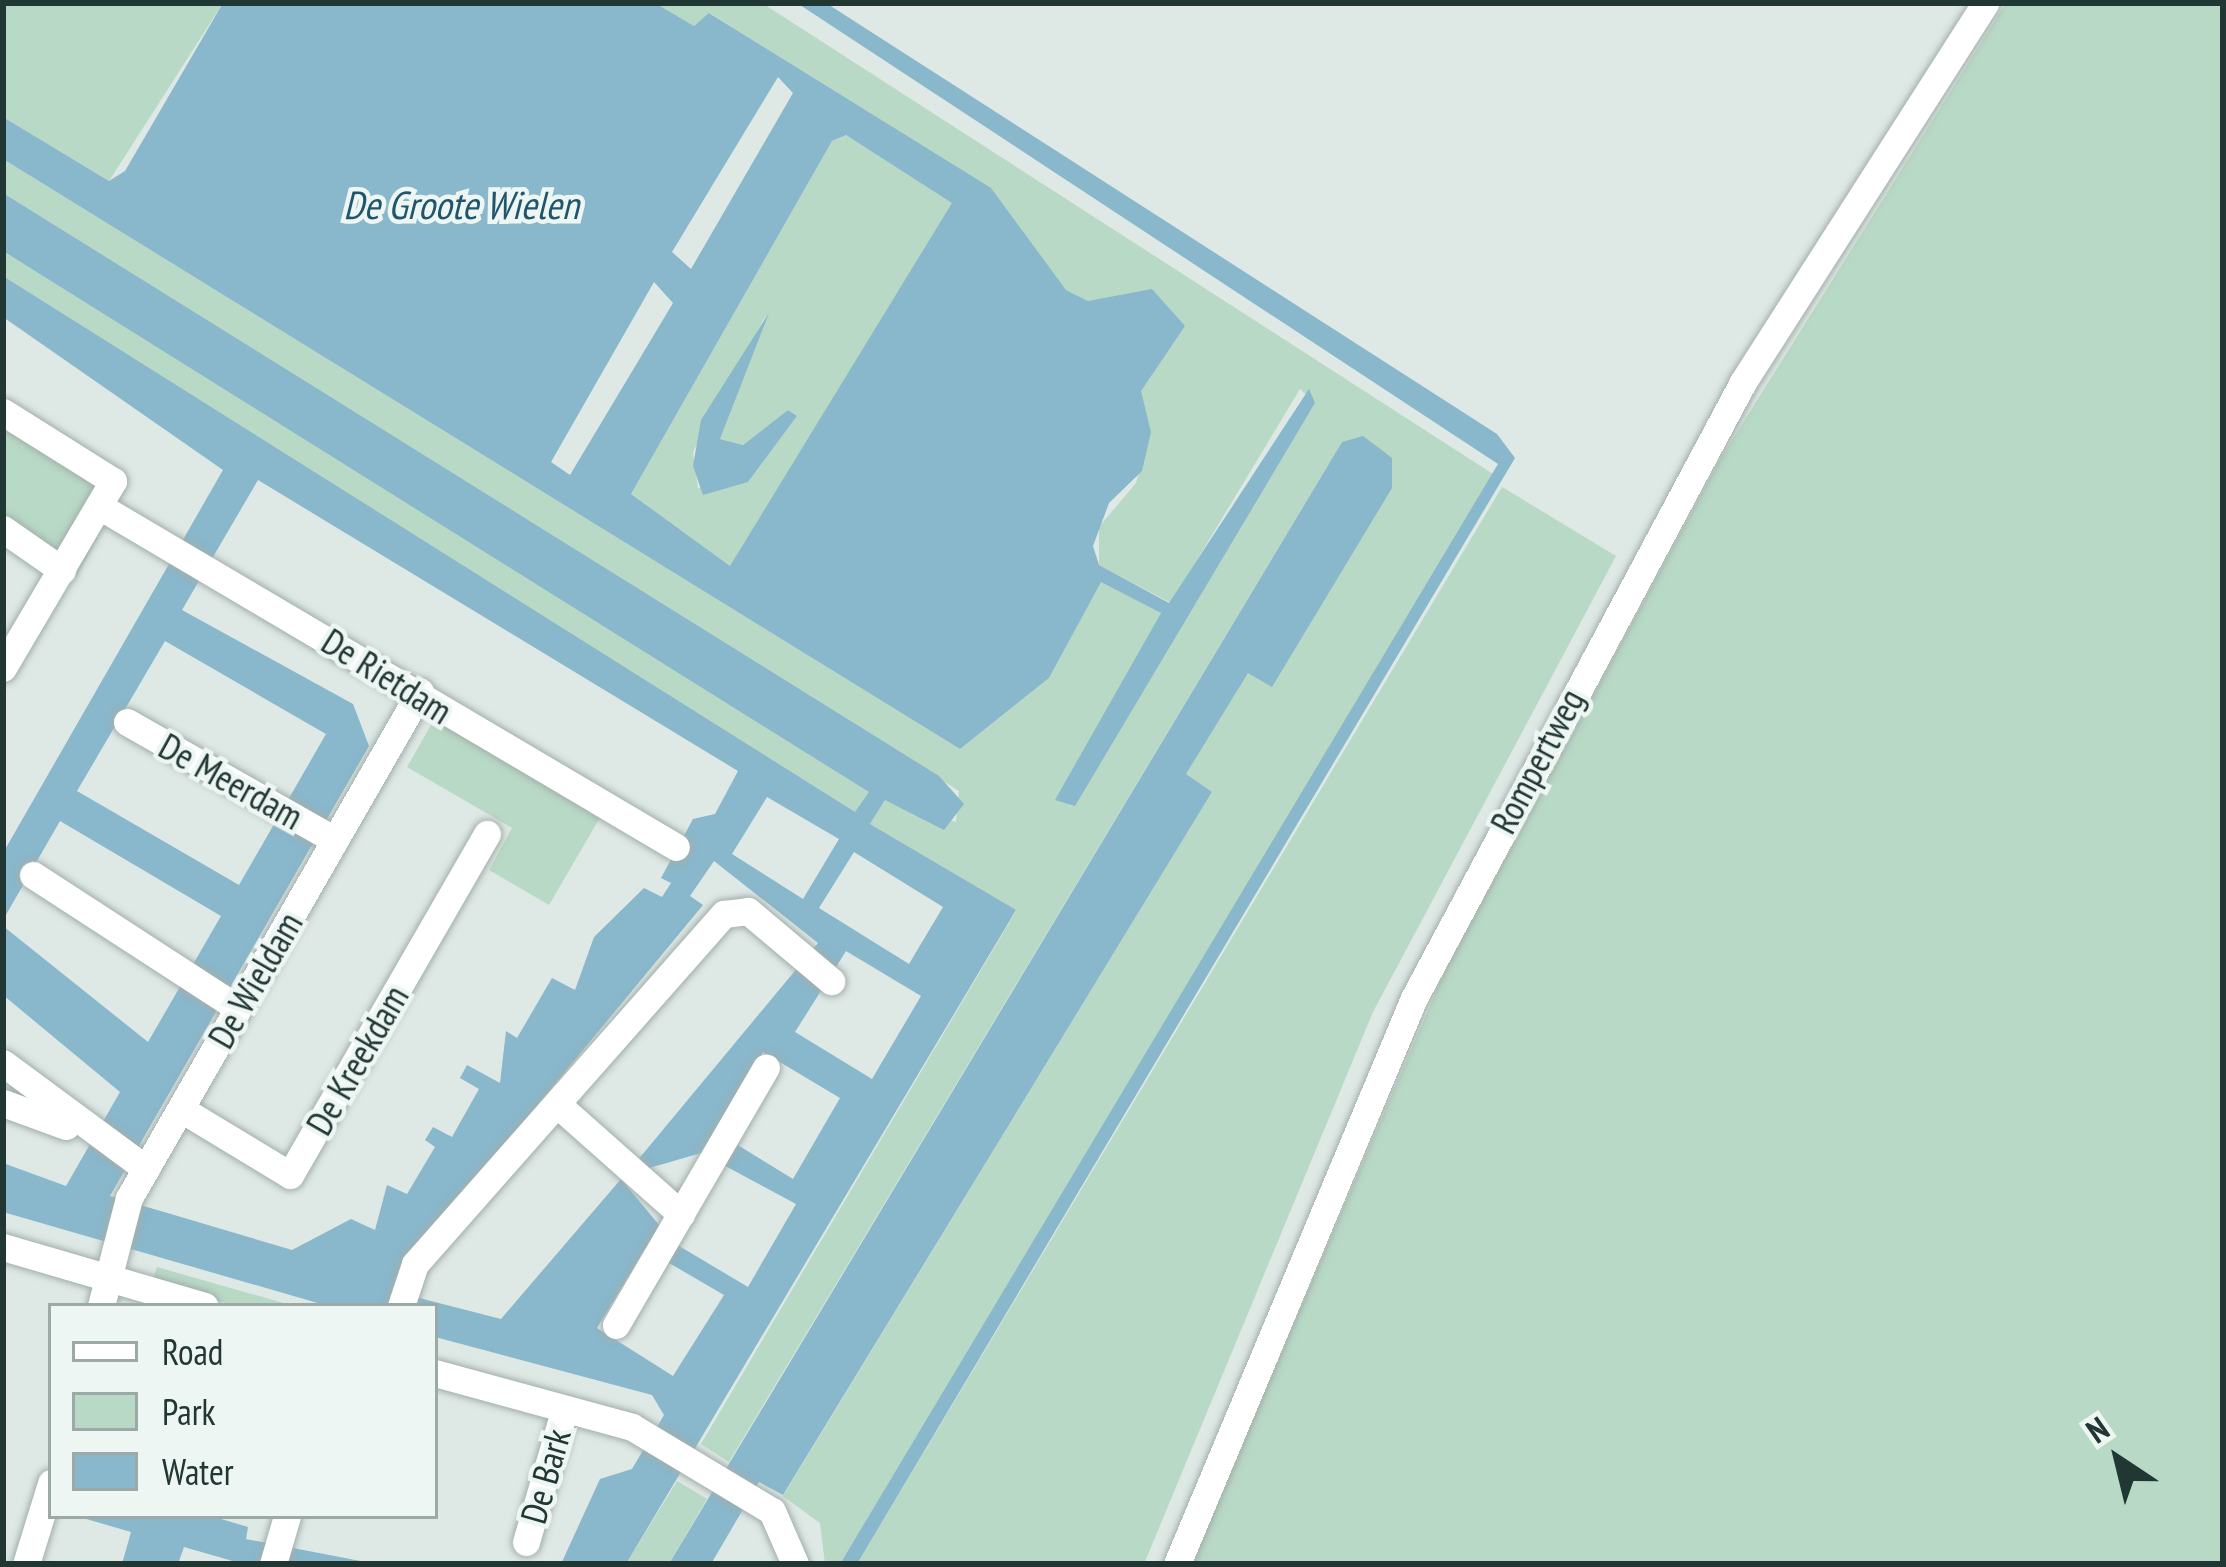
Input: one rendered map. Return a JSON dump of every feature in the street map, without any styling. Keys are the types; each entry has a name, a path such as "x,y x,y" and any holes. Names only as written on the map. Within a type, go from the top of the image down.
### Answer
{"street":[{"name":"Rompertweg","path":"1177,1564 1414,998 1743,382 1984,3"},
{"path":"3,412 112,481 3,668"},
{"name":"De Rietdam","path":"99,506 676,847"},
{"path":"3,529 62,570"},
{"name":"De Wieldam","path":"102,1303 141,1166 181,1109 233,1005 420,692"},
{"name":"De Meerdam","path":"127,722 330,836"},
{"name":"De Kreekdam","path":"181,1109 290,1175 487,834"},
{"path":"34,874 178,974 233,1005"},
{"path":"401,1303 408,1277 728,900 831,981"},
{"path":"3,1063 86,1134"},
{"path":"616,1325 766,1067"},
{"path":"3,1103 86,1134 141,1166"},
{"path":"557,1103 676,1222"},
{"path":"3,1247 113,1265 198,1303"},
{"path":"438,1374 638,1430 751,1497 789,1531 794,1564"},
{"name":"De Bark","path":"526,1542 564,1411"},
{"path":"26,1564 48,1493"}],"green space":[{"path":"3,3 223,3 109,181 3,117"},
{"path":"655,3 762,3 1493,474 840,1564 825,1564 820,1523 783,1496 1212,792 1185,775 1248,672 1273,686 1342,442 729,1462 701,1444 1016,911 870,824 885,800 956,822 959,791 3,193 3,159 960,749 1049,678 1101,581 1161,613 1068,810 1315,403 1300,389 1171,603 1099,565 1099,527 1136,483 1151,432 1140,391 1185,326 1122,296 1088,301 1066,290 965,176 710,13 694,26"},
{"path":"2006,3 2223,3 2223,1564 1191,1564 1444,973 1721,458"},
{"path":"846,135 953,203 731,567 631,494 832,141","holes":["766,315 720,439 743,445 788,410 797,416 748,482 698,488 693,452"]},
{"path":"3,251 870,792 855,813 3,276"},
{"path":"3,401 129,479 76,578 3,525"},
{"path":"1502,487 1616,556 1373,1012 1144,1564 857,1564"},
{"path":"435,718 602,814 549,905 489,870 512,828 407,767"},
{"path":"157,1267 283,1303 226,1303 152,1282"},
{"path":"677,1481 707,1499 669,1564 626,1564"}],"water":[{"name":"De Groote Wielen","path":"223,3 655,3 694,26 709,13 991,188 1066,290 1088,301 1152,289 1185,326 1141,391 1151,432 1142,471 1109,503 1093,546 1099,565 1169,603 1309,389 1315,403 1075,806 1055,800 1161,613 1101,582 1049,678 960,749 3,159 3,117 109,181 125,171","holes":["778,77 793,93 691,269 672,252","846,135 952,203 730,566 631,494 832,141","654,282 673,303 570,475 551,462"]},
{"path":"797,3 826,3 1497,434 1515,458 857,1564 840,1564 1498,464"},
{"path":"3,193 939,776 964,804 944,830 885,800 870,824 1016,910 626,1564 561,1564 600,1479 632,1469 664,1415 652,1395 438,1338 438,1303 318,1303 3,1212 3,1163 66,1186 120,1092 3,995 3,926 148,1042 221,916 60,821 3,920 3,853 223,470 3,317 3,276 855,812 869,792 3,251","holes":["258,480 738,771 715,814 693,819 661,878 671,883 662,897 644,888 594,937 575,990 552,978 517,1038 506,1031 500,1083 467,1065 460,1078 479,1089 452,1137 433,1127 425,1140 435,1147 407,1194 387,1185 375,1230 351,1219 292,1250 110,1196 369,746 353,704 182,610","165,641 326,734 239,885 77,791","767,797 839,839 803,899 732,854","854,852 943,907 909,964 819,908","714,861 818,943 637,1161 646,1169 701,1153 796,1204 748,1287 674,1243 621,1179 501,1319 396,1292 406,1264 703,905 690,896","846,951 921,996 872,1079 795,1032","763,1052 840,1098 793,1179 715,1131","645,1249 724,1295 673,1376 597,1328"]},
{"path":"769,313 720,439 743,445 788,410 797,416 748,482 703,495 693,466 701,420"},
{"path":"1363,436 1392,458 1392,488 1272,687 1248,673 1186,774 1212,792 783,1495 759,1482 711,1564 669,1564 1342,442"},
{"path":"86,1519 221,1519 248,1527 246,1539 376,1564 243,1564 184,1547 178,1564 122,1564 131,1532"}]}
